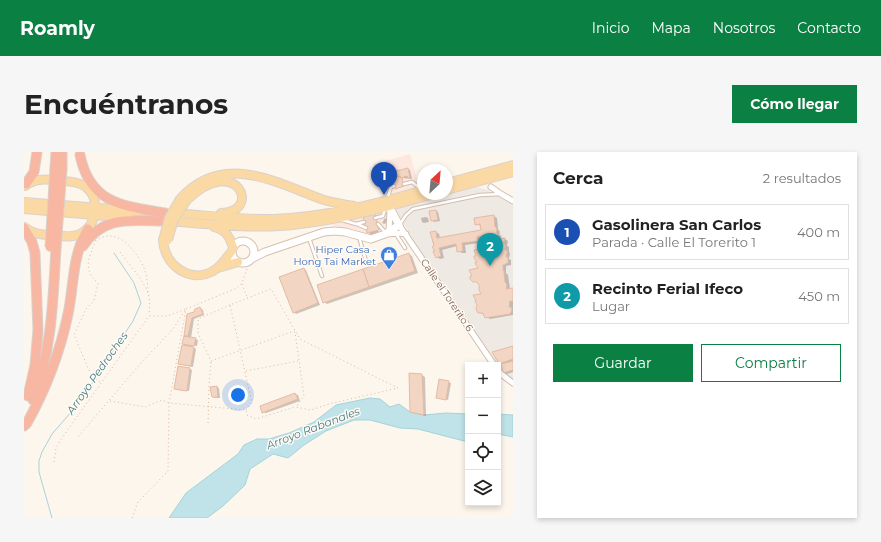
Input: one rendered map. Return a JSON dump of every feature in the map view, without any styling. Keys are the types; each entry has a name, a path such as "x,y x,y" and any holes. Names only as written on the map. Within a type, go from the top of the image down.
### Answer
{"highway":[{"path":"25,186 34,172 37,152"},
{"path":"56,152 58,168"},
{"path":"26,400 36,373 44,336 53,247 58,168 62,152"},
{"path":"80,153 81,172 89,192"},
{"path":"80,153 86,174 96,189 104,196 122,205 163,217"},
{"path":"77,257 91,235 108,224 125,220 163,217"},
{"path":"24,227 32,242 35,260 38,324 35,364 26,400"},
{"path":"24,426 32,415 42,395 58,353 70,305 80,242 88,228"},
{"path":"24,237 35,260"},
{"path":"24,422 37,390 49,343 53,312 53,247"}],"main road":[{"path":"453,182 513,165"},
{"path":"246,263 217,268 206,274 191,275 179,270 168,256 165,240 174,219 192,188 203,180 217,174 247,172 274,180 324,200 357,207"},
{"path":"491,183 513,172"},
{"path":"453,189 491,183 513,176"},
{"path":"25,186 38,180 47,179 75,182 103,204 123,210 163,217"},
{"path":"184,200 200,189 218,181 229,181 236,185 241,192 242,198 238,207 232,212 218,213 205,220"},
{"path":"24,227 38,234 66,236 79,234 88,228 92,223 95,211 89,192"},
{"path":"205,220 273,219 328,214 357,207 388,205 417,193"},
{"path":"24,202 95,211 277,226 336,218 417,198"},
{"path":"24,209 95,211 123,210"},
{"path":"205,220 225,231 233,249 217,268"}],"street":[{"path":"491,183 501,194 513,201"},
{"path":"246,263 265,252 324,232 335,231 371,239 379,238 391,233 399,225 388,205"},
{"path":"388,205 391,233"},
{"name":"Calle el Torerito 6","path":"399,225 492,362"},
{"path":"391,233 406,234"},
{"path":"246,263 233,257 233,249 238,242 245,241 251,244 254,249 265,252"},
{"path":"246,263 254,249"},
{"path":"501,374 513,383"}],"lane":[{"path":"404,184 412,182 417,186"},
{"path":"394,186 391,187 388,205 377,224 391,233 405,248"},
{"path":"399,225 406,215 413,209 480,195 501,194"},
{"path":"376,218 383,216"},
{"path":"336,218 366,228"},
{"path":"356,224 364,222"},
{"path":"358,235 366,261"},
{"path":"308,237 322,276"}],"path":[{"path":"54,462 56,448 62,438 149,316 150,307 148,286 144,268 131,248 119,238 113,236 102,236 96,240 88,261 88,270 93,279 98,283 94,300 86,309 74,336 92,377 101,383"},
{"path":"120,252 148,293"},
{"path":"246,263 242,283 248,298"},
{"path":"149,316 167,316 236,288 242,283"},
{"path":"208,423 211,361 198,333 198,319 271,289 295,332 300,338 398,388 329,404 311,410 296,407 256,419 247,415 246,410"},
{"path":"230,305 252,403 246,410"},
{"path":"77,438 140,364 173,329 186,309"},
{"path":"132,518 138,502 168,471 169,403 186,309"},
{"path":"211,361 291,332 295,332"},
{"path":"295,332 304,396 296,407"},
{"path":"246,372 299,361"},
{"path":"109,401 145,407 162,400 169,403 246,410"}],"shaded area":[{"path":"410,154 417,179 417,187 383,196 374,164"},
{"path":"477,187 488,190 513,205 513,379 504,375 501,371 501,362 495,362 419,249 395,209 429,200 453,200 453,193"},
{"path":"388,211 388,218 384,227 378,233 369,235 356,230 330,225"}],"water":[{"name":"Arroyo Rabanales","path":"370,398 380,399 390,407 399,404 410,412 424,415 446,413 465,414 465,441 418,429 400,428 370,420 354,420 326,431 304,445 288,458 273,454 250,469 245,485 223,506 207,518 169,518 186,493 238,454 244,445 257,439 269,439 289,433 314,422 336,405"},
{"path":"501,414 513,415 513,437 501,435"}],"building":[{"path":"408,168 410,178 407,176 401,178 400,176 398,177 396,171"},
{"path":"391,174 394,181 384,184 383,176"},
{"path":"400,176 404,186 395,189 392,182 394,181 393,178"},
{"path":"436,210 438,220 431,221 429,211"},
{"path":"375,214 379,230 367,233 363,217"},
{"path":"494,215 495,227 497,230 496,233 498,236 497,239 505,238 504,244 506,244 505,250 507,250 506,257 508,257 508,263 503,265 503,271 504,270 505,282 507,285 506,289 513,288 513,301 510,301 509,307 511,307 512,310 510,314 485,318 483,313 478,313 476,309 477,305 473,295 481,294 479,290 480,287 477,282 473,282 470,279 470,276 472,276 469,270 478,268 475,262 477,262 474,258 474,256 476,256 474,250 479,249 479,243 483,242 482,236 477,237 478,241 462,243 463,251 457,252 456,244 439,248 441,256 436,258 433,251 435,251 432,247 434,245 430,232 436,231 437,238 481,230 480,224 475,225 474,218"},
{"name":"Hiper Casa - Hong Tai Market","path":"409,253 415,271 369,287 363,269"},
{"path":"304,268 318,303 293,313 279,277"},
{"path":"363,269 369,287 323,303 317,285"},
{"path":"200,307 203,314 192,318 188,336 184,336 187,314 194,312 195,309"},
{"path":"184,336 196,338 194,346 182,344"},
{"path":"182,345 194,347 191,366 178,364"},
{"path":"513,346 513,359 501,363 498,362 492,352"},
{"path":"513,361 513,370 503,373 501,364"},
{"path":"178,366 190,368 187,391 174,389"},
{"path":"409,373 422,374 424,415 410,412"},
{"path":"439,379 449,381 446,400 436,398"},
{"path":"217,386 218,397 212,397 210,387"},
{"path":"295,393 298,399 262,413 260,406"}],"waterway":[{"name":"Arroyo Pedroches","path":"52,518 39,472 39,461 42,452 52,434 79,403 133,321 141,303 134,283 114,253"}],"place":[{"name":"Gasolinera San Carlos","path":"384,195"},
{"name":"Recinto Ferial Ifeco","path":"490,266"},
{"name":"Hiper Casa - Hong Tai Market","path":"389,270"}]}
